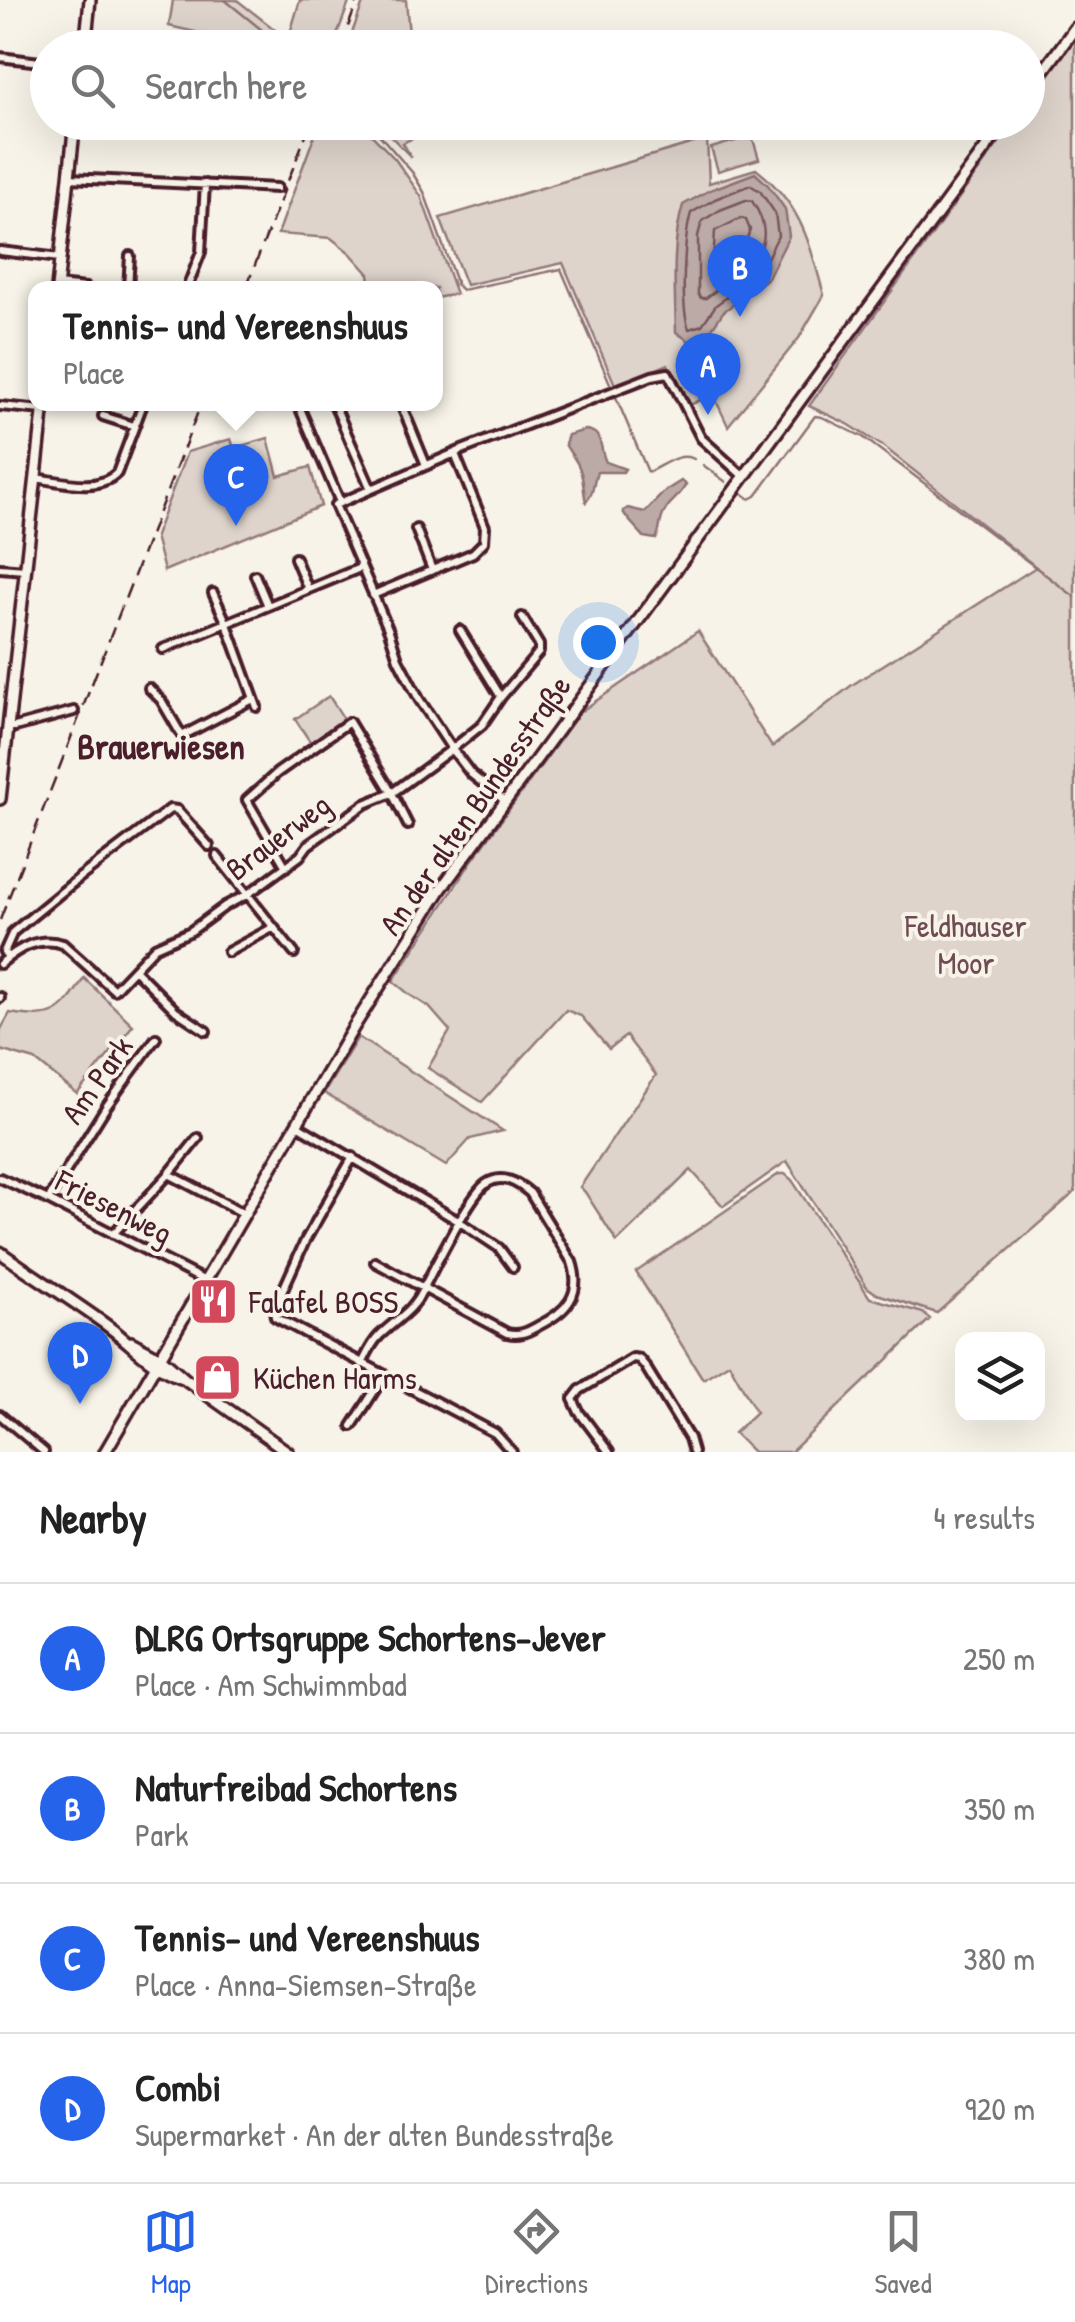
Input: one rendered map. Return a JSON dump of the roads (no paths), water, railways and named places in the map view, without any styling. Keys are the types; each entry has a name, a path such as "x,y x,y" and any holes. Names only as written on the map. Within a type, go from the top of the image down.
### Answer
{"street":[{"path":"87,30 90,0"},
{"path":"1045,69 1075,28"},
{"path":"0,57 30,61"},
{"path":"58,281 74,140"},
{"name":"An der alten Bundesstraße","path":"105,1452 355,1025 441,890 992,140"},
{"path":"69,178 277,188"},
{"path":"191,281 201,252 206,184"},
{"path":"0,251 60,258"},
{"path":"128,281 130,256"},
{"path":"504,801 471,774 452,749 398,659 336,505 426,465 668,373 701,438 743,476"},
{"path":"0,406 28,407"},
{"path":"0,796 43,411"},
{"path":"35,478 90,485 104,483 117,473 140,411"},
{"path":"301,411 340,502"},
{"path":"337,411 371,488"},
{"path":"405,411 426,465"},
{"path":"103,416 134,426"},
{"path":"373,595 481,548 486,527 455,454"},
{"path":"416,529 432,570"},
{"path":"296,558 308,589"},
{"path":"0,568 25,570"},
{"path":"164,649 360,568"},
{"path":"255,576 268,606"},
{"path":"149,688 161,700 182,736 255,703 212,594"},
{"name":"Brauerweg","path":"0,964 35,941 63,944 114,990 155,948 248,894 300,856 308,844 366,804 392,793 482,725 539,652 539,644 522,617"},
{"path":"460,630 501,696"},
{"path":"9,727 74,711"},
{"path":"286,867 247,800 277,773 348,722 408,825"},
{"path":"8,958 4,952 13,932 170,809 177,810 208,846"},
{"path":"217,856 294,954"},
{"path":"228,952 274,927"},
{"path":"134,969 176,1011 206,1031"},
{"name":"Am Park","path":"48,1200 106,1107 156,1038"},
{"path":"297,1125 460,1222 499,1248 512,1266"},
{"path":"113,1234 198,1138"},
{"path":"353,1157 305,1241 274,1310 275,1317 495,1434 512,1452"},
{"path":"169,1174 245,1214"},
{"name":"Friesenweg","path":"0,1178 205,1282"},
{"path":"362,1364 370,1346 408,1312 423,1289 476,1194 496,1180 520,1184 540,1208 576,1274 567,1306 547,1322 517,1336 507,1333 423,1289 375,1262"},
{"path":"0,1252 124,1339 143,1357 159,1362 288,1452"},
{"path":"609,1452 573,1399 580,1390 639,1358 689,1438 692,1452"},
{"path":"352,1426 384,1376"},
{"path":"0,1416 44,1452"}],"water":[{"path":"755,173 785,209 789,236 768,278 723,312 709,333 689,341 676,332 675,252 683,205"},
{"path":"586,430 596,434 606,462 625,469 597,472 586,502 581,471 565,444 568,435"},
{"path":"681,481 686,484 666,509 656,539 644,537 623,511 628,508 645,512"}],"waterway":[{"path":"225,0 262,30"},
{"path":"384,140 424,192 457,285 462,290 561,269 648,472 677,458 694,459"},
{"path":"742,493 750,499 756,496 815,416 822,417 863,437 1075,597"},
{"path":"703,465 726,482"}],"railway":[{"path":"347,30 358,0"},
{"path":"249,281 304,140"},
{"path":"0,920 198,411"}],"place":[{"name":"Naturfreibad Schortens","path":"740,317"},
{"name":"DLRG Ortsgruppe Schortens-Jever","path":"708,415"},
{"name":"Tennis- und Vereenshuus","path":"236,526"},
{"name":"Falafel BOSS","path":"214,1302"},
{"name":"Küchen Harms","path":"218,1378"},
{"name":"Combi","path":"80,1404"}],"district":[{"name":"Brauerwiesen","path":"161,747"}],"park label":[{"name":"Feldhauser Moor","path":"966,944"}]}
